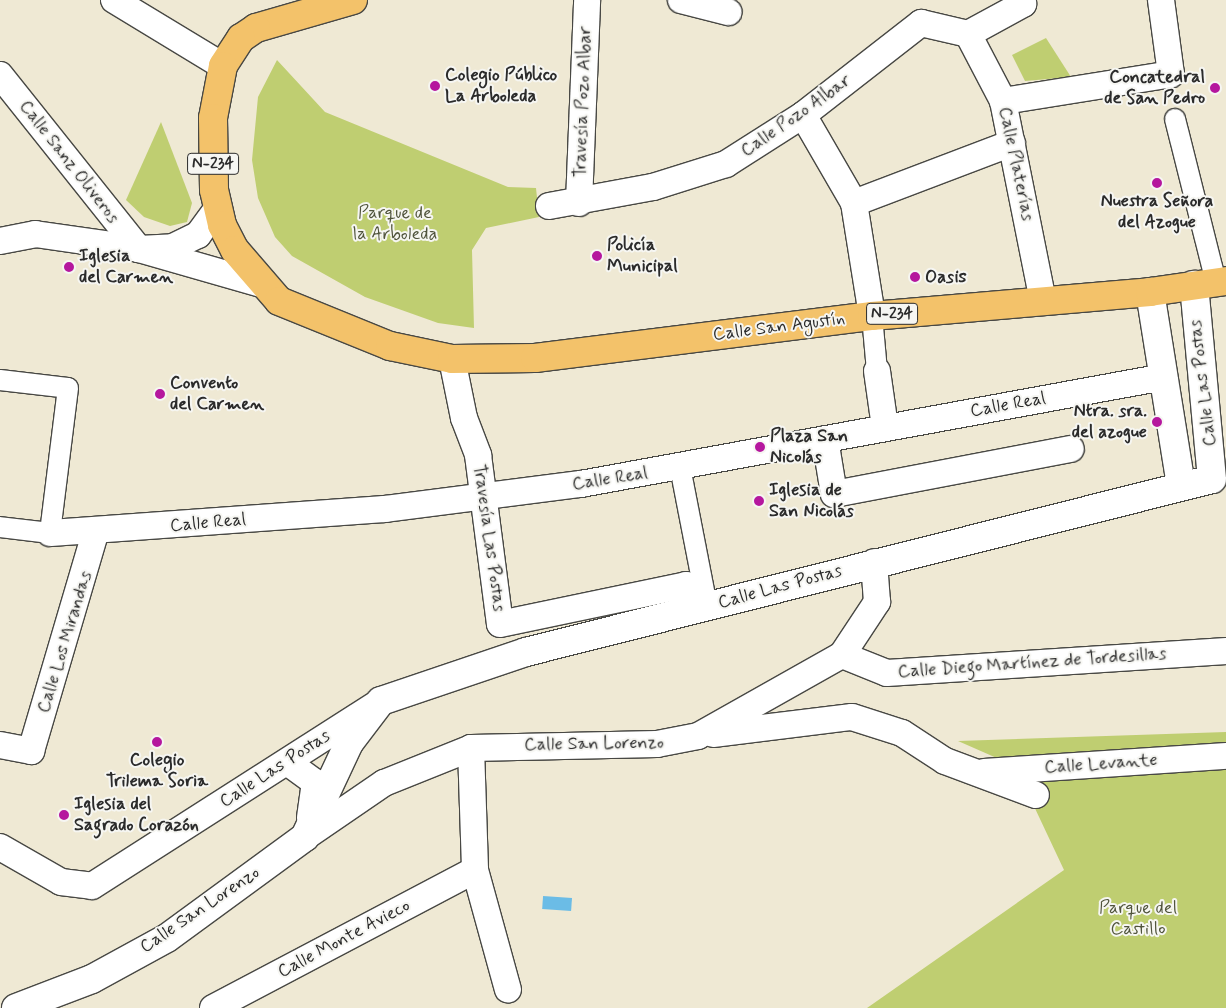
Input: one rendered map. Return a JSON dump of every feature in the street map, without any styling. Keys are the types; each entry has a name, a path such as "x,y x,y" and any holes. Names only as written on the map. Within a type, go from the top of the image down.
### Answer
{"main road":[{"name":"N-234","path":"353,0 256,28 241,38 223,66 213,118 217,209 235,250 261,284 279,301 338,329 390,346 452,359"},
{"name":"Calle San Agustín","path":"452,359 535,358 872,316 1150,292 1212,283"}],"street":[{"path":"114,0 223,66"},
{"name":"Travesía Pozo Albar","path":"579,203 587,0"},
{"path":"681,0 728,12"},
{"path":"1003,101 1171,74 1161,0"},
{"path":"968,34 1022,2"},
{"name":"Calle Pozo Albar","path":"549,206 579,203 726,164 803,115 921,23 968,34"},
{"name":"Calle Platerías","path":"968,34 1003,101 1043,301"},
{"name":"Calle Sanz Oliveros","path":"0,75 139,249"},
{"path":"803,115 854,203 872,316 885,427"},
{"path":"1176,118 1212,283"},
{"path":"854,203 1012,143"},
{"path":"139,249 173,247 198,235 217,209"},
{"path":"0,240 35,234 139,249 261,284"},
{"name":"Calle Las Postas","path":"0,847 61,882 92,886 382,701 526,652 1181,484 1219,479 1212,283"},
{"name":"Calle Las Postas","path":"1150,292 1181,484"},
{"name":"Travesía Las Postas","path":"452,359 485,498 500,624 686,585 701,607"},
{"name":"Calle Real","path":"50,533 95,532 485,498 680,468 885,427 1164,377"},
{"path":"0,380 68,388 50,533 0,527"},
{"path":"825,439 834,494 1072,449"},
{"path":"680,468 701,607"},
{"name":"Calle Los Mirandas","path":"0,744 31,751 95,532"},
{"name":"Calle San Lorenzo","path":"16,1008 92,978 167,938 305,837 384,783 471,748 657,744 698,736 842,655 877,602 874,562"},
{"name":"Calle Diego Martínez de Tordesillas","path":"842,655 886,673 1226,651"},
{"name":"Calle Las Postas","path":"305,837 349,743 382,701"},
{"path":"698,736 852,717 902,733 945,761 1036,795"},
{"path":"471,748 475,870 508,990"},
{"name":"Calle Levante","path":"975,772 1226,756"},
{"path":"287,762 315,782 305,837"},
{"name":"Calle Monte Avieco","path":"213,1008 475,870"}],"green space":[{"path":"1046,38 1071,77 1025,81 1012,55"},
{"name":"Parque de la Arboleda","path":"277,60 325,112 508,187 536,188 539,217 486,228 472,250 474,328 438,323 365,297 292,256 275,237 258,198 252,160 258,97"},
{"path":"161,122 192,203 187,222 170,226 144,217 126,200"},
{"name":"Parque del Castillo","path":"1226,732 1226,1008 867,1008 1064,870 1015,766 958,741"}],"water":[{"path":"543,896 572,898 571,911 542,909"}],"place":[{"name":"Colegio Público La Arboleda","path":"435,86"},
{"name":"Concatedral de San Pedro","path":"1215,88"},
{"name":"Nuestra Señora del Azogue","path":"1157,183"},
{"name":"Policía Municipal","path":"597,256"},
{"name":"Iglesia del Carmen","path":"69,267"},
{"name":"Oasis","path":"915,277"},
{"name":"Convento del Carmen","path":"160,394"},
{"name":"Ntra. sra. del azogue","path":"1157,422"},
{"name":"Plaza San Nicolás","path":"760,447"},
{"name":"Iglesia de San Nicolás","path":"759,501"},
{"name":"Colegio Trilema Soria","path":"157,742"},
{"name":"Iglesia del Sagrado Corazón","path":"64,815"}]}
